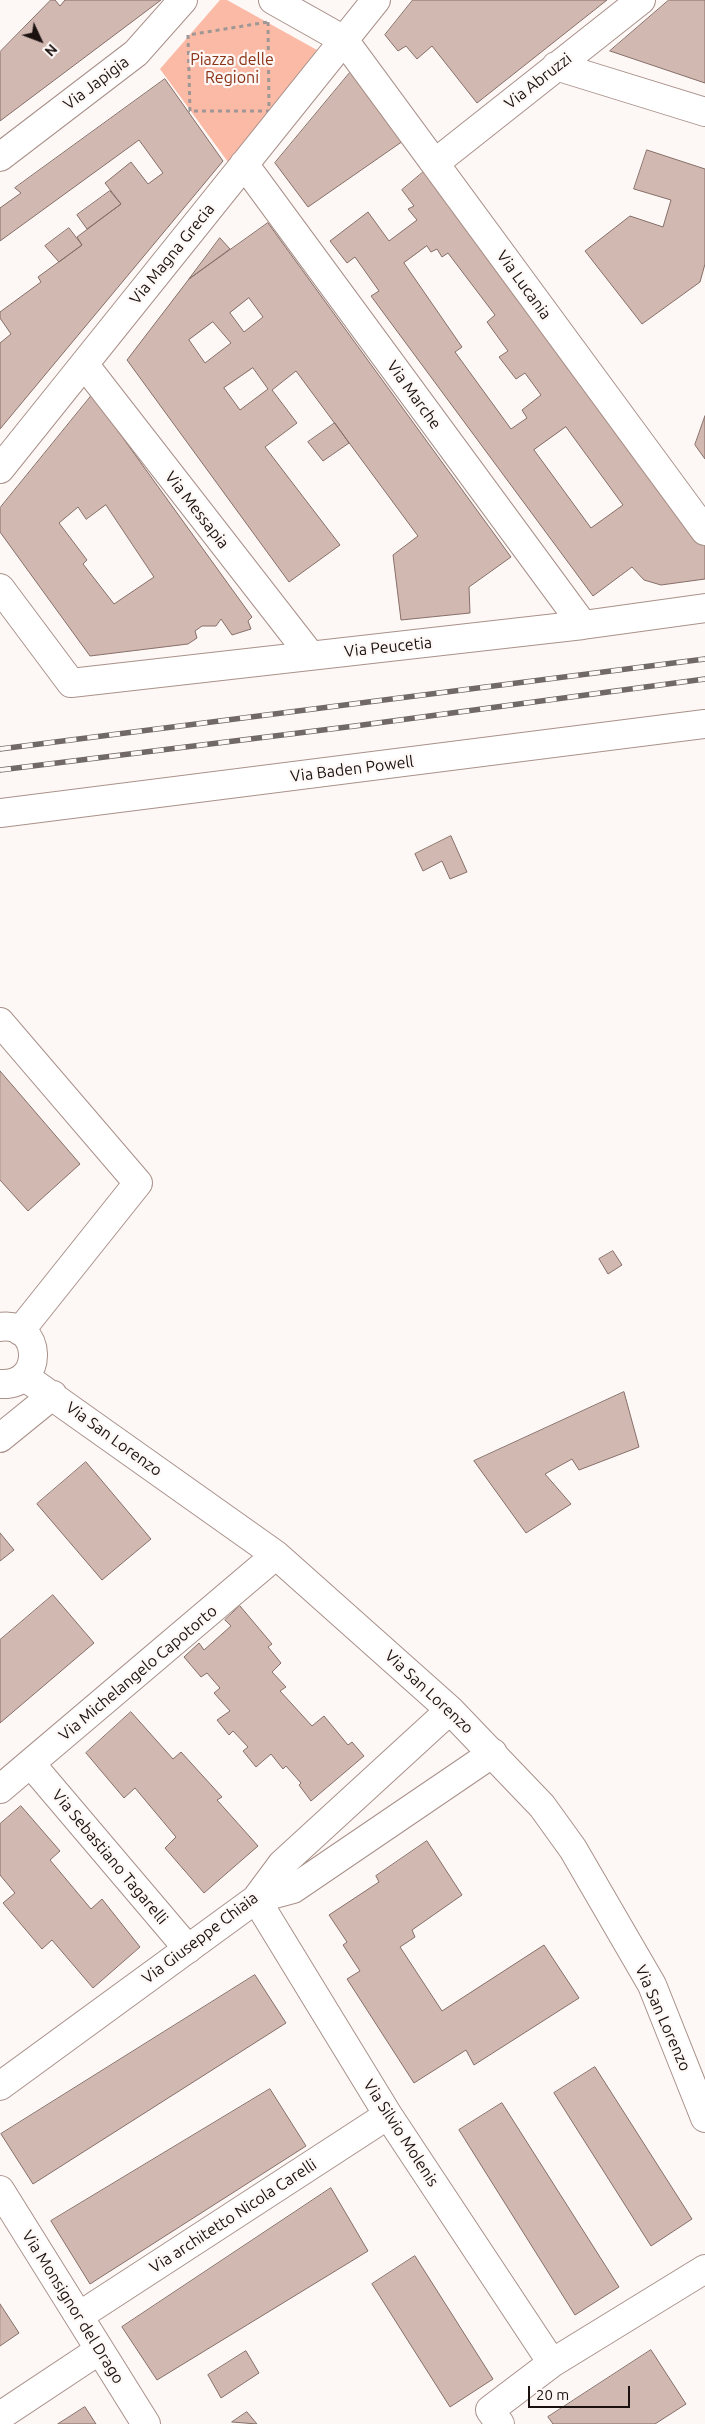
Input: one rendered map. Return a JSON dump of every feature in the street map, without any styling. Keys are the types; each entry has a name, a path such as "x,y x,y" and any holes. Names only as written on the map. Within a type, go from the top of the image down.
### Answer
{"street":[{"name":"Via Japigia","path":"0,156 136,53 183,0"},
{"path":"274,0 344,40"},
{"name":"Via Magna Grecia","path":"0,469 376,0"},
{"name":"Via Abruzzi","path":"434,163 641,0"},
{"name":"Via Lucania","path":"344,40 705,531"},
{"path":"556,66 705,112"},
{"name":"Via Marche","path":"244,164 583,625"},
{"name":"Via Messapia","path":"84,364 310,656"},
{"name":"Via Peucetia","path":"0,588 71,683 583,625 705,608"},
{"name":"Via Baden Powell","path":"0,813 705,724"},
{"name":"Via San Lorenzo","path":"0,1022 138,1183 10,1329 27,1336 34,1352 33,1361 12,1380 53,1395 276,1555 450,1710 493,1753 542,1806 572,1849 652,1984 705,2118"},
{"path":"0,1438 53,1395"},
{"name":"Via Michelangelo Capotorto","path":"0,1789 32,1764 276,1555"},
{"name":"Via Giuseppe Chiaia","path":"0,2086 256,1899 282,1864 450,1710"},
{"path":"256,1899 293,1889 493,1753"},
{"name":"Via Sebastiano Tagarelli","path":"32,1764 188,1949"},
{"name":"Via Silvio Molenis","path":"256,1899 388,2116 552,2363"},
{"name":"Via architetto Nicola Carelli","path":"79,2316 388,2116"},
{"name":"Via Monsignor del Drago","path":"0,2190 79,2316 98,2351 146,2424"},
{"path":"500,2424 490,2410 552,2363 705,2269"},
{"path":"0,2416 98,2351"}],"path":[{"path":"268,22 269,111 190,111 188,35 268,22"}],"green space":[{"name":"Piazza delle Regioni","path":"220,0 227,0 317,50 228,162 160,69"}],"building":[{"path":"51,0 55,0 60,6 65,0 161,0 0,121 0,52"},
{"path":"413,0 607,0 477,103 432,46 417,59 406,46 398,51 385,35"},
{"path":"669,0 705,0 705,83 610,51"},
{"path":"353,69 403,141 308,207 275,163"},
{"path":"165,79 223,161 0,429 0,343 11,334 0,318 0,312 41,282 38,277 82,245 77,237 121,204 105,183 131,162 148,184 163,173 139,140 0,241 0,208 21,193 15,188"},
{"path":"647,150 705,169 705,264 700,282 642,324 585,251 630,216 663,227 671,200 634,189"},
{"path":"427,169 705,540 705,579 661,585 644,580 632,567 593,596 371,296 379,291 355,257 347,263 330,241 368,212 389,241 417,220 408,209 414,206 402,190","holes":["427,246 431,252 437,249 442,257 448,253 495,315 487,322 508,351 499,357 516,379 525,373 541,395 522,410 527,418 511,429 455,352 462,347 404,263","566,427 623,505 591,528 534,450"]},
{"path":"110,191 121,204 87,229 77,215"},
{"path":"268,223 511,557 469,587 470,613 401,620 393,555 418,536 296,371 272,390 297,423 265,447 340,545 289,582 127,360 189,279","holes":["249,298 263,317 244,332 230,313","213,322 231,343 205,363 189,340","253,368 268,389 240,410 224,388"]},
{"path":"69,228 82,245 59,262 45,246"},
{"path":"220,238 230,249 189,279"},
{"path":"92,395 252,617 248,621 251,629 232,635 221,619 216,626 202,626 195,631 197,638 188,644 90,656 0,532 0,508","holes":["106,505 154,577 114,604 83,564 87,560 59,523 78,507 86,519"]},
{"path":"705,416 705,459 695,445"},
{"path":"335,423 349,443 323,461 308,442"},
{"path":"451,836 467,872 450,879 442,861 423,871 415,854"},
{"path":"0,1071 80,1164 28,1211 0,1180"},
{"path":"613,1251 622,1265 608,1274 599,1259"},
{"path":"624,1392 639,1447 579,1470 572,1459 545,1474 571,1504 526,1533 474,1461"},
{"path":"86,1462 151,1539 102,1580 37,1504"},
{"path":"0,1533 14,1550 0,1561"},
{"path":"53,1595 94,1643 0,1723 0,1640"},
{"path":"240,1606 272,1644 268,1647 281,1663 272,1672 286,1687 280,1691 312,1726 324,1716 348,1745 352,1742 364,1756 311,1801 299,1785 301,1783 286,1766 283,1769 271,1754 256,1767 243,1751 248,1747 233,1731 229,1735 217,1720 230,1711 214,1693 220,1688 207,1673 201,1677 184,1657 199,1643 204,1650 231,1626 225,1620"},
{"path":"131,1712 173,1759 181,1752 222,1797 217,1800 258,1846 204,1893 165,1848 176,1837 135,1788 124,1798 86,1753"},
{"path":"21,1806 60,1851 50,1860 91,1909 102,1899 140,1947 93,1988 52,1940 42,1949 3,1903 15,1893 0,1875 0,1824"},
{"path":"427,1841 462,1895 412,1930 415,1937 400,1947 442,2011 544,1945 579,1998 474,2065 466,2050 414,2083 347,1979 360,1971 343,1945 347,1942 329,1915 379,1882 376,1876"},
{"path":"255,1975 286,2023 33,2184 1,2134"},
{"path":"595,2067 692,2219 651,2246 554,2093"},
{"path":"270,2089 306,2146 90,2284 51,2221"},
{"path":"502,2103 619,2287 575,2315 459,2130"},
{"path":"331,2188 368,2251 157,2380 122,2327"},
{"path":"415,2256 493,2379 450,2407 372,2284"},
{"path":"0,2304 19,2333 0,2346"},
{"path":"651,2350 686,2404 655,2424 553,2424 548,2417"},
{"path":"246,2351 259,2373 221,2398 208,2375"},
{"path":"85,2407 96,2424 58,2424"},
{"path":"247,2412 257,2424 232,2422"}],"railway":[{"path":"0,749 705,659"},
{"path":"0,770 355,726 705,679"}]}
